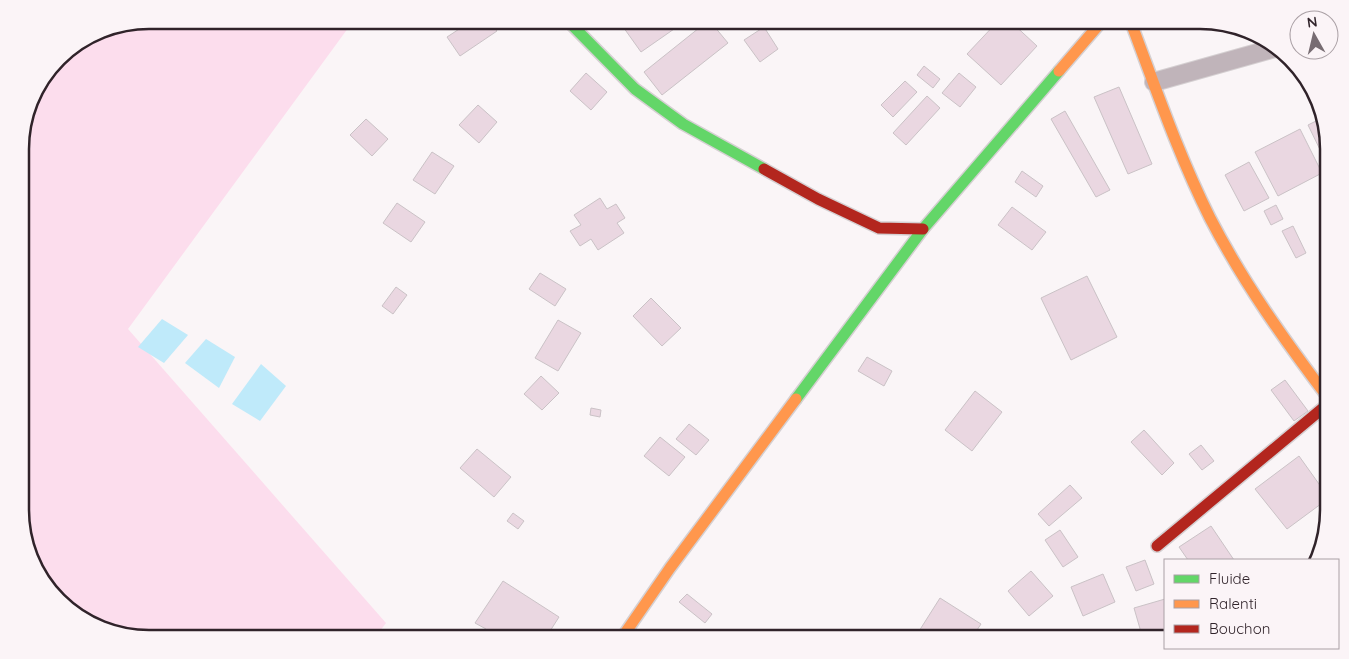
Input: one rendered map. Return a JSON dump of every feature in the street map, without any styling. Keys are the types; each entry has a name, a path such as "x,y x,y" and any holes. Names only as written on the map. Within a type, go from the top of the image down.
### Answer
{"street":[{"path":"576,29 635,89 683,124 818,199 879,228 924,230"},
{"path":"627,630 670,568 924,230 1095,29"},
{"path":"1133,29 1183,156 1210,216 1237,267 1290,347 1320,387"},
{"path":"1154,82 1268,50"},
{"path":"1157,546 1320,410"}],"shaded area":[{"path":"141,29 347,29 128,329 386,623 381,630 149,630 126,628 110,624 82,610 64,595 54,583 38,556 30,526 29,510 30,133 38,103 54,76 76,54 103,38 126,31"}],"water":[{"path":"162,319 188,335 164,363 138,347"},
{"path":"206,339 235,357 219,388 185,363"},
{"path":"261,364 286,386 260,421 232,404"}],"building":[{"path":"459,29 496,29 497,31 460,56 447,37"},
{"path":"625,29 674,29 641,52"},
{"path":"698,29 716,29 728,43 662,95 644,72"},
{"path":"761,29 765,29 778,49 760,62 744,40"},
{"path":"991,29 1019,29 1037,46 1001,85 967,54"},
{"path":"924,66 940,79 933,88 917,75"},
{"path":"586,73 607,92 591,110 570,91"},
{"path":"959,73 976,87 960,107 942,93"},
{"path":"905,81 917,92 893,117 881,105"},
{"path":"1119,87 1152,164 1128,174 1094,97"},
{"path":"927,96 940,108 906,145 893,133"},
{"path":"478,105 497,122 479,143 459,125"},
{"path":"1065,111 1110,190 1096,197 1051,119"},
{"path":"366,119 388,139 372,156 350,135"},
{"path":"1317,121 1320,150 1308,125"},
{"path":"1300,129 1320,169 1320,174 1278,196 1255,152"},
{"path":"432,152 454,166 435,194 413,180"},
{"path":"1249,162 1269,198 1244,211 1225,175"},
{"path":"1022,171 1043,186 1036,197 1015,182"},
{"path":"600,198 607,209 616,204 625,218 617,223 624,233 598,250 591,239 580,246 570,231 581,225 574,215"},
{"path":"397,203 425,222 411,242 383,223"},
{"path":"1276,205 1283,219 1271,225 1264,211"},
{"path":"1012,207 1046,232 1032,250 998,225"},
{"path":"1293,226 1306,253 1296,258 1282,231"},
{"path":"540,273 566,289 555,306 529,289"},
{"path":"1087,276 1117,337 1071,360 1041,298"},
{"path":"396,287 407,295 393,314 382,306"},
{"path":"651,298 681,328 662,346 633,316"},
{"path":"558,320 581,333 558,371 535,358"},
{"path":"867,357 892,371 884,386 858,371"},
{"path":"541,376 559,393 542,410 524,394"},
{"path":"1285,380 1308,411 1294,421 1271,390"},
{"path":"975,391 1002,412 972,451 945,430"},
{"path":"591,408 601,410 600,417 590,415"},
{"path":"689,424 709,440 696,455 676,439"},
{"path":"1144,430 1174,463 1162,475 1131,442"},
{"path":"660,437 685,457 669,476 644,456"},
{"path":"1201,445 1214,461 1202,470 1189,454"},
{"path":"477,449 511,477 494,497 460,468"},
{"path":"1299,456 1320,485 1320,505 1287,529 1255,489"},
{"path":"1070,485 1082,498 1049,526 1038,514"},
{"path":"513,513 524,521 518,529 507,521"},
{"path":"1211,526 1233,559 1187,559 1179,547"},
{"path":"1060,530 1078,557 1063,567 1045,540"},
{"path":"1145,560 1154,584 1136,591 1126,567"},
{"path":"1031,571 1053,596 1029,616 1008,591"},
{"path":"1103,574 1115,602 1083,616 1071,587"},
{"path":"503,581 559,617 551,630 485,630 475,623"},
{"path":"687,594 712,614 705,623 679,602"},
{"path":"940,598 981,624 977,630 920,630"},
{"path":"1164,599 1164,630 1140,630 1134,608"}],"traffic: fast":[{"path":"576,29 635,89 683,124 764,169"},
{"path":"796,399 923,229 1059,71"}],"traffic: slow":[{"path":"1059,71 1095,29"},
{"path":"1133,29 1177,145 1210,218 1236,265 1265,311 1320,387"},
{"path":"627,630 670,568 796,399"}],"traffic: jam":[{"path":"764,169 818,199 879,228 923,229"},
{"path":"1157,546 1320,410"}]}
